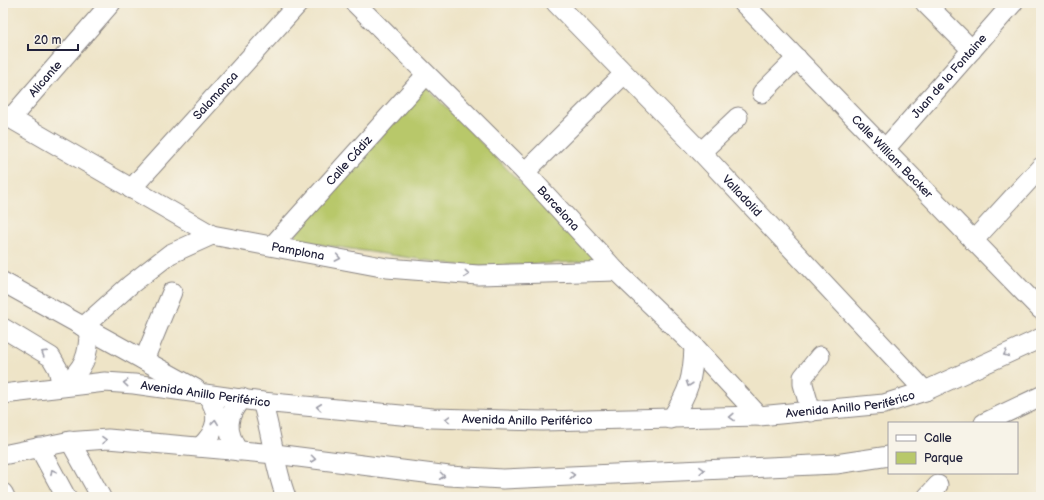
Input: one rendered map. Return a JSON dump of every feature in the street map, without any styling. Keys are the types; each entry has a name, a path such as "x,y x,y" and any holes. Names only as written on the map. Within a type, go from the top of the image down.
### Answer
{"street":[{"name":"Alicante","path":"7,116 111,3"},
{"name":"Salamanca","path":"131,188 299,3"},
{"name":"Barcelona","path":"355,3 525,172 616,271 694,346 759,416"},
{"name":"Valladolid","path":"556,3 701,152 924,391"},
{"name":"Calle William Backer","path":"743,3 1041,310"},
{"path":"925,3 972,50"},
{"name":"Juan de la Fontaine","path":"885,149 1013,3"},
{"path":"762,93 797,58"},
{"path":"525,172 624,74"},
{"name":"Calle Cádiz","path":"272,246 426,75"},
{"name":"Pamplona","path":"7,116 212,235 387,268 478,275 616,271"},
{"path":"701,152 738,117"},
{"path":"974,241 1041,166"},
{"path":"86,329 130,285 170,254 212,235"},
{"path":"5,287 144,360 206,395 214,405 216,418 211,434 200,447"},
{"path":"144,360 172,292"},
{"path":"3,328 51,357 58,369 63,385 72,378 85,361 89,346 86,329"},
{"name":"Avenida Anillo Periférico","path":"3,394 63,385 105,382 134,384 262,402 432,418 542,421 759,416 884,404 924,391 1041,338"},
{"path":"671,419 681,403 693,372 694,346"},
{"path":"811,412 803,384 803,378 820,356"},
{"path":"986,422 1041,396"},
{"path":"238,451 231,440 229,420 233,408 242,398"},
{"path":"262,402 270,428 279,478 286,497"},
{"path":"3,455 70,441 108,439 274,454 449,476 503,479 836,464 888,456"},
{"path":"70,441 101,497"},
{"path":"39,447 66,497"},
{"path":"3,493 5,497"}],"green space":[{"path":"425,86 598,261 471,267 291,240"}]}
